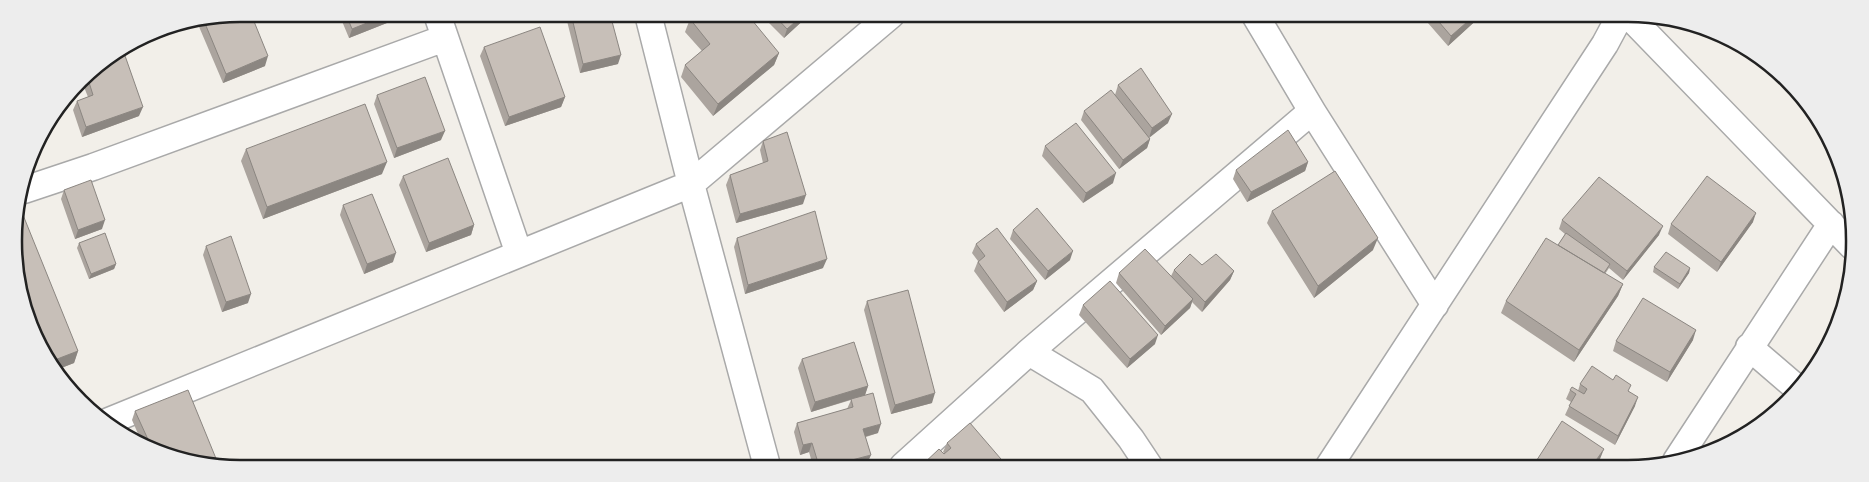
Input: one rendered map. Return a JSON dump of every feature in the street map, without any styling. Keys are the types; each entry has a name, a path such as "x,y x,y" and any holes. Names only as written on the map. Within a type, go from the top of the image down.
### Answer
{"street":[{"path":"440,22 519,254"},
{"path":"650,22 691,184 766,460"},
{"path":"114,419 691,184 883,22"},
{"path":"1259,22 1312,111 1435,305"},
{"path":"1333,460 1605,44 1617,22"},
{"path":"1635,23 1846,240"},
{"path":"29,188 94,167 445,38"},
{"path":"910,460 1029,352 1312,111"},
{"path":"1681,453 1831,224"},
{"path":"1749,347 1793,384"},
{"path":"1029,352 1092,390 1131,439 1145,460"}],"building":[{"path":"254,22 268,56 226,74 206,25"},
{"path":"349,22 369,22 352,29"},
{"path":"573,22 612,22 621,55 583,64"},
{"path":"692,22 754,22 779,53 718,104 685,65 710,44"},
{"path":"780,22 795,22 787,29"},
{"path":"1439,22 1467,22 1451,36"},
{"path":"540,27 565,97 509,117 484,47"},
{"path":"125,56 143,107 86,127 77,101 93,95 89,83"},
{"path":"1141,68 1172,114 1152,128 1118,85"},
{"path":"425,77 445,131 397,148 377,95"},
{"path":"1111,90 1150,139 1123,160 1084,111"},
{"path":"365,104 387,162 267,207 246,149"},
{"path":"1076,123 1116,173 1086,193 1045,146"},
{"path":"1288,130 1308,162 1251,192 1236,170"},
{"path":"787,132 806,195 740,214 730,175 768,161 763,141"},
{"path":"448,158 474,225 429,243 403,176"},
{"path":"1335,171 1378,238 1318,286 1272,211"},
{"path":"1707,176 1756,213 1721,262 1671,224"},
{"path":"1599,177 1663,226 1627,271 1562,220"},
{"path":"91,180 105,220 78,230 64,190"},
{"path":"372,194 396,253 367,264 343,205"},
{"path":"1037,208 1073,251 1048,271 1013,230"},
{"path":"815,211 827,259 748,285 737,238"},
{"path":"24,217 78,351 57,359 39,325 30,298 24,270 22,241"},
{"path":"997,228 1037,281 1007,302 978,262 985,256 976,244"},
{"path":"105,233 116,264 91,274 79,243"},
{"path":"1566,233 1610,264 1604,273 1558,245"},
{"path":"231,236 251,294 226,302 206,246"},
{"path":"1546,238 1623,284 1579,350 1506,301"},
{"path":"1145,249 1193,299 1165,326 1119,273"},
{"path":"1666,252 1690,268 1680,284 1654,267"},
{"path":"1190,254 1202,265 1216,254 1234,271 1205,302 1174,270"},
{"path":"1110,281 1158,335 1130,359 1083,305"},
{"path":"908,290 935,393 895,405 867,301"},
{"path":"1643,298 1696,330 1670,372 1616,341"},
{"path":"854,342 868,386 815,402 802,359"},
{"path":"1592,366 1613,380 1616,375 1631,385 1628,391 1638,397 1618,436 1569,406 1576,394 1570,390 1572,387 1584,394 1587,389 1580,384"},
{"path":"188,390 216,458 184,452 148,439 135,411"},
{"path":"873,393 881,424 863,429 871,455 852,460 817,460 812,443 803,445 797,423 853,407 851,399"},
{"path":"1562,421 1604,449 1596,460 1537,460"},
{"path":"970,423 1002,460 927,460 939,449 944,454 951,448 947,443"}]}
